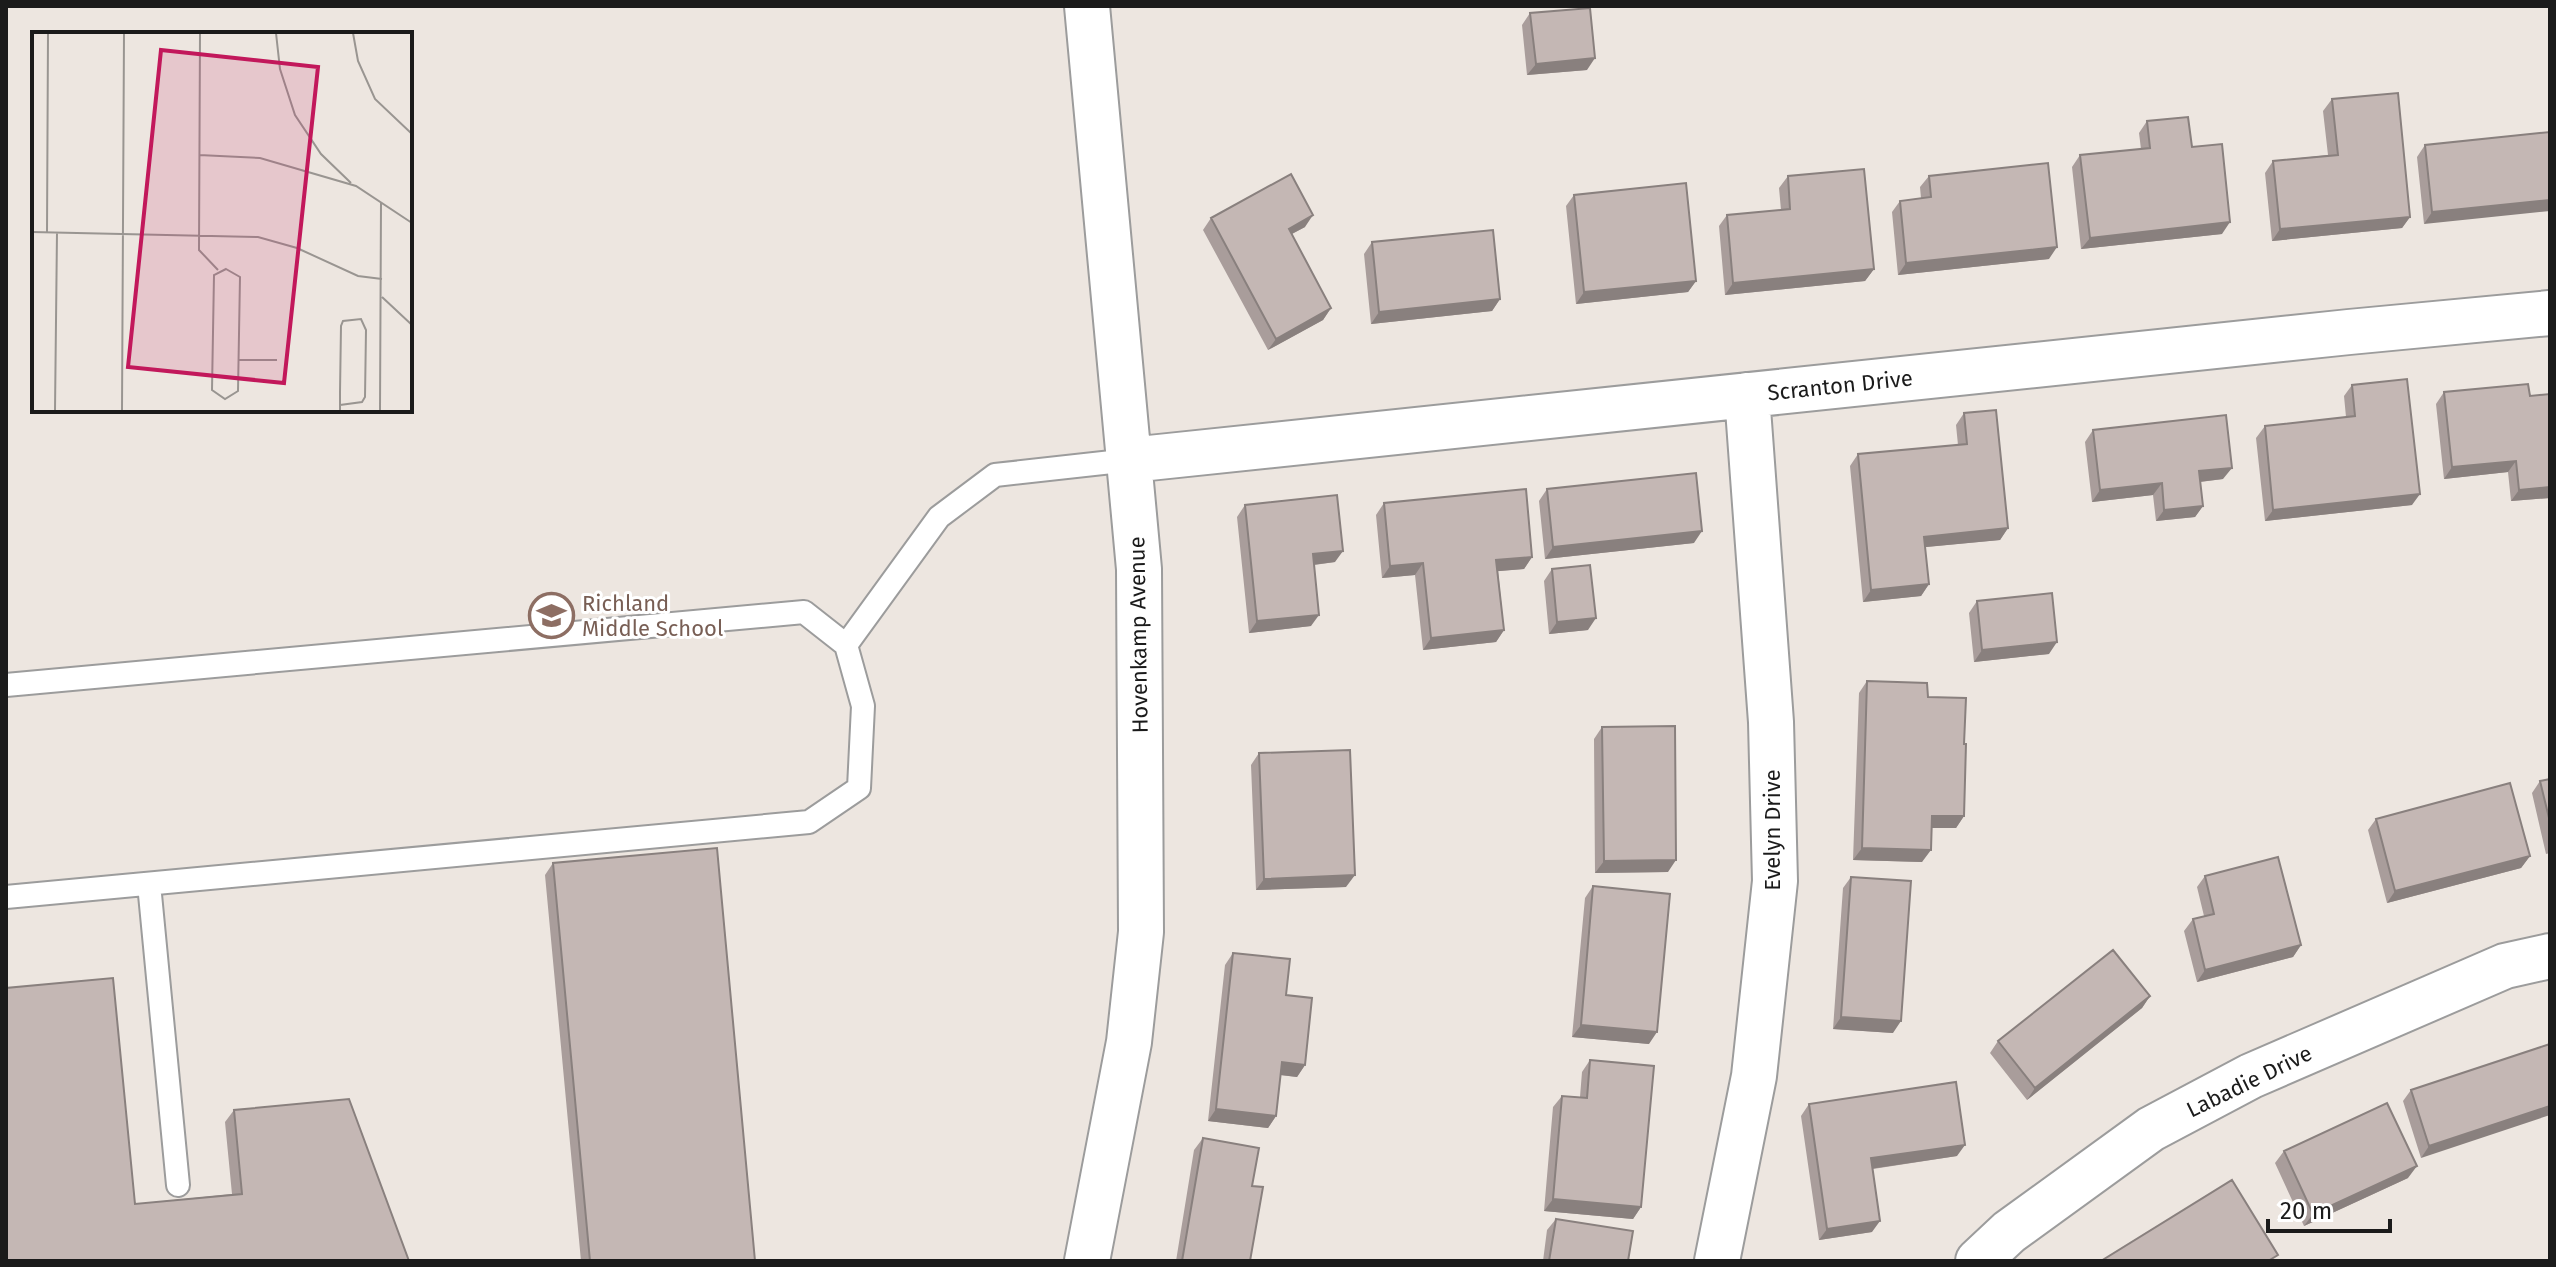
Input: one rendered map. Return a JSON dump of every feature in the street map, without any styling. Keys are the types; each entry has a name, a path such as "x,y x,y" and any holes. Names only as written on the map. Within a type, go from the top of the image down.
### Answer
{"street":[{"name":"Hovenkamp Avenue","path":"1087,6 1139,569 1141,932 1129,1042 1087,1261"},
{"name":"Scranton Drive","path":"1130,460 2550,313"},
{"name":"Evelyn Drive","path":"1717,1261 1754,1076 1775,881 1771,722 1747,395"},
{"name":"Labadie Drive","path":"1978,1261 2009,1232 2151,1129 2251,1076 2505,966 2550,956"}],"lane":[{"path":"846,645 939,517 995,475 1130,460"},
{"path":"6,685 804,612 846,645 863,706 859,788 809,822 6,897"},
{"path":"149,884 178,1185"}],"building":[{"path":"1590,8 1595,58 1536,64 1530,13"},
{"path":"2398,93 2410,217 2280,229 2273,161 2338,155 2332,99"},
{"path":"2188,117 2192,147 2222,144 2230,222 2090,238 2080,155 2150,148 2147,121"},
{"path":"2550,132 2550,200 2432,212 2425,145"},
{"path":"2048,163 2057,247 1906,263 1900,201 1931,197 1929,176"},
{"path":"1864,169 1874,269 1733,283 1727,215 1790,209 1788,176"},
{"path":"1291,174 1313,215 1289,229 1331,308 1276,339 1211,218"},
{"path":"1686,183 1696,281 1584,292 1574,195"},
{"path":"1493,230 1500,299 1379,312 1372,242"},
{"path":"2407,379 2420,494 2273,510 2265,426 2355,416 2352,385"},
{"path":"2528,384 2530,396 2550,394 2550,487 2519,490 2516,461 2452,467 2444,392"},
{"path":"1996,410 2008,528 1924,537 1929,584 1871,590 1858,454 1967,444 1964,413"},
{"path":"2226,415 2232,468 2199,471 2203,506 2164,510 2162,483 2100,490 2093,430"},
{"path":"1696,473 1702,531 1553,547 1547,489"},
{"path":"1526,489 1532,557 1496,560 1504,630 1431,638 1423,563 1390,566 1384,503"},
{"path":"1337,495 1343,551 1313,554 1319,615 1257,621 1245,505"},
{"path":"1590,565 1596,618 1557,622 1552,569"},
{"path":"2052,593 2057,642 1982,650 1977,601"},
{"path":"1867,681 1927,683 1928,697 1966,698 1964,816 1932,816 1931,850 1862,848"},
{"path":"1675,726 1676,860 1604,861 1602,727"},
{"path":"1350,750 1355,875 1264,879 1259,753"},
{"path":"2550,779 2550,822 2540,781"},
{"path":"2510,783 2530,856 2395,891 2376,819"},
{"path":"717,848 755,1261 590,1261 553,863"},
{"path":"2278,857 2301,945 2205,970 2193,919 2214,914 2205,876"},
{"path":"1851,877 1911,881 1901,1021 1841,1017"},
{"path":"1593,886 1670,894 1657,1032 1581,1025"},
{"path":"2113,950 2150,996 2035,1088 1998,1041"},
{"path":"1233,953 1290,959 1286,995 1312,998 1305,1065 1282,1062 1276,1116 1216,1109"},
{"path":"113,978 135,1204 242,1194 234,1110 349,1099 409,1261 6,1261 6,988"},
{"path":"2550,1044 2550,1106 2429,1146 2411,1090"},
{"path":"1590,1060 1654,1066 1641,1207 1553,1199 1562,1096 1587,1098"},
{"path":"1956,1082 1965,1145 1871,1158 1880,1221 1827,1229 1809,1104"},
{"path":"2387,1103 2417,1166 2313,1214 2284,1151"},
{"path":"1203,1138 1259,1148 1252,1186 1263,1187 1250,1261 1182,1261"},
{"path":"2232,1180 2278,1255 2268,1261 2101,1261"},
{"path":"1556,1219 1633,1231 1628,1261 1549,1261"}],"place":[{"name":"Richland Middle School","path":"551,616"}]}
